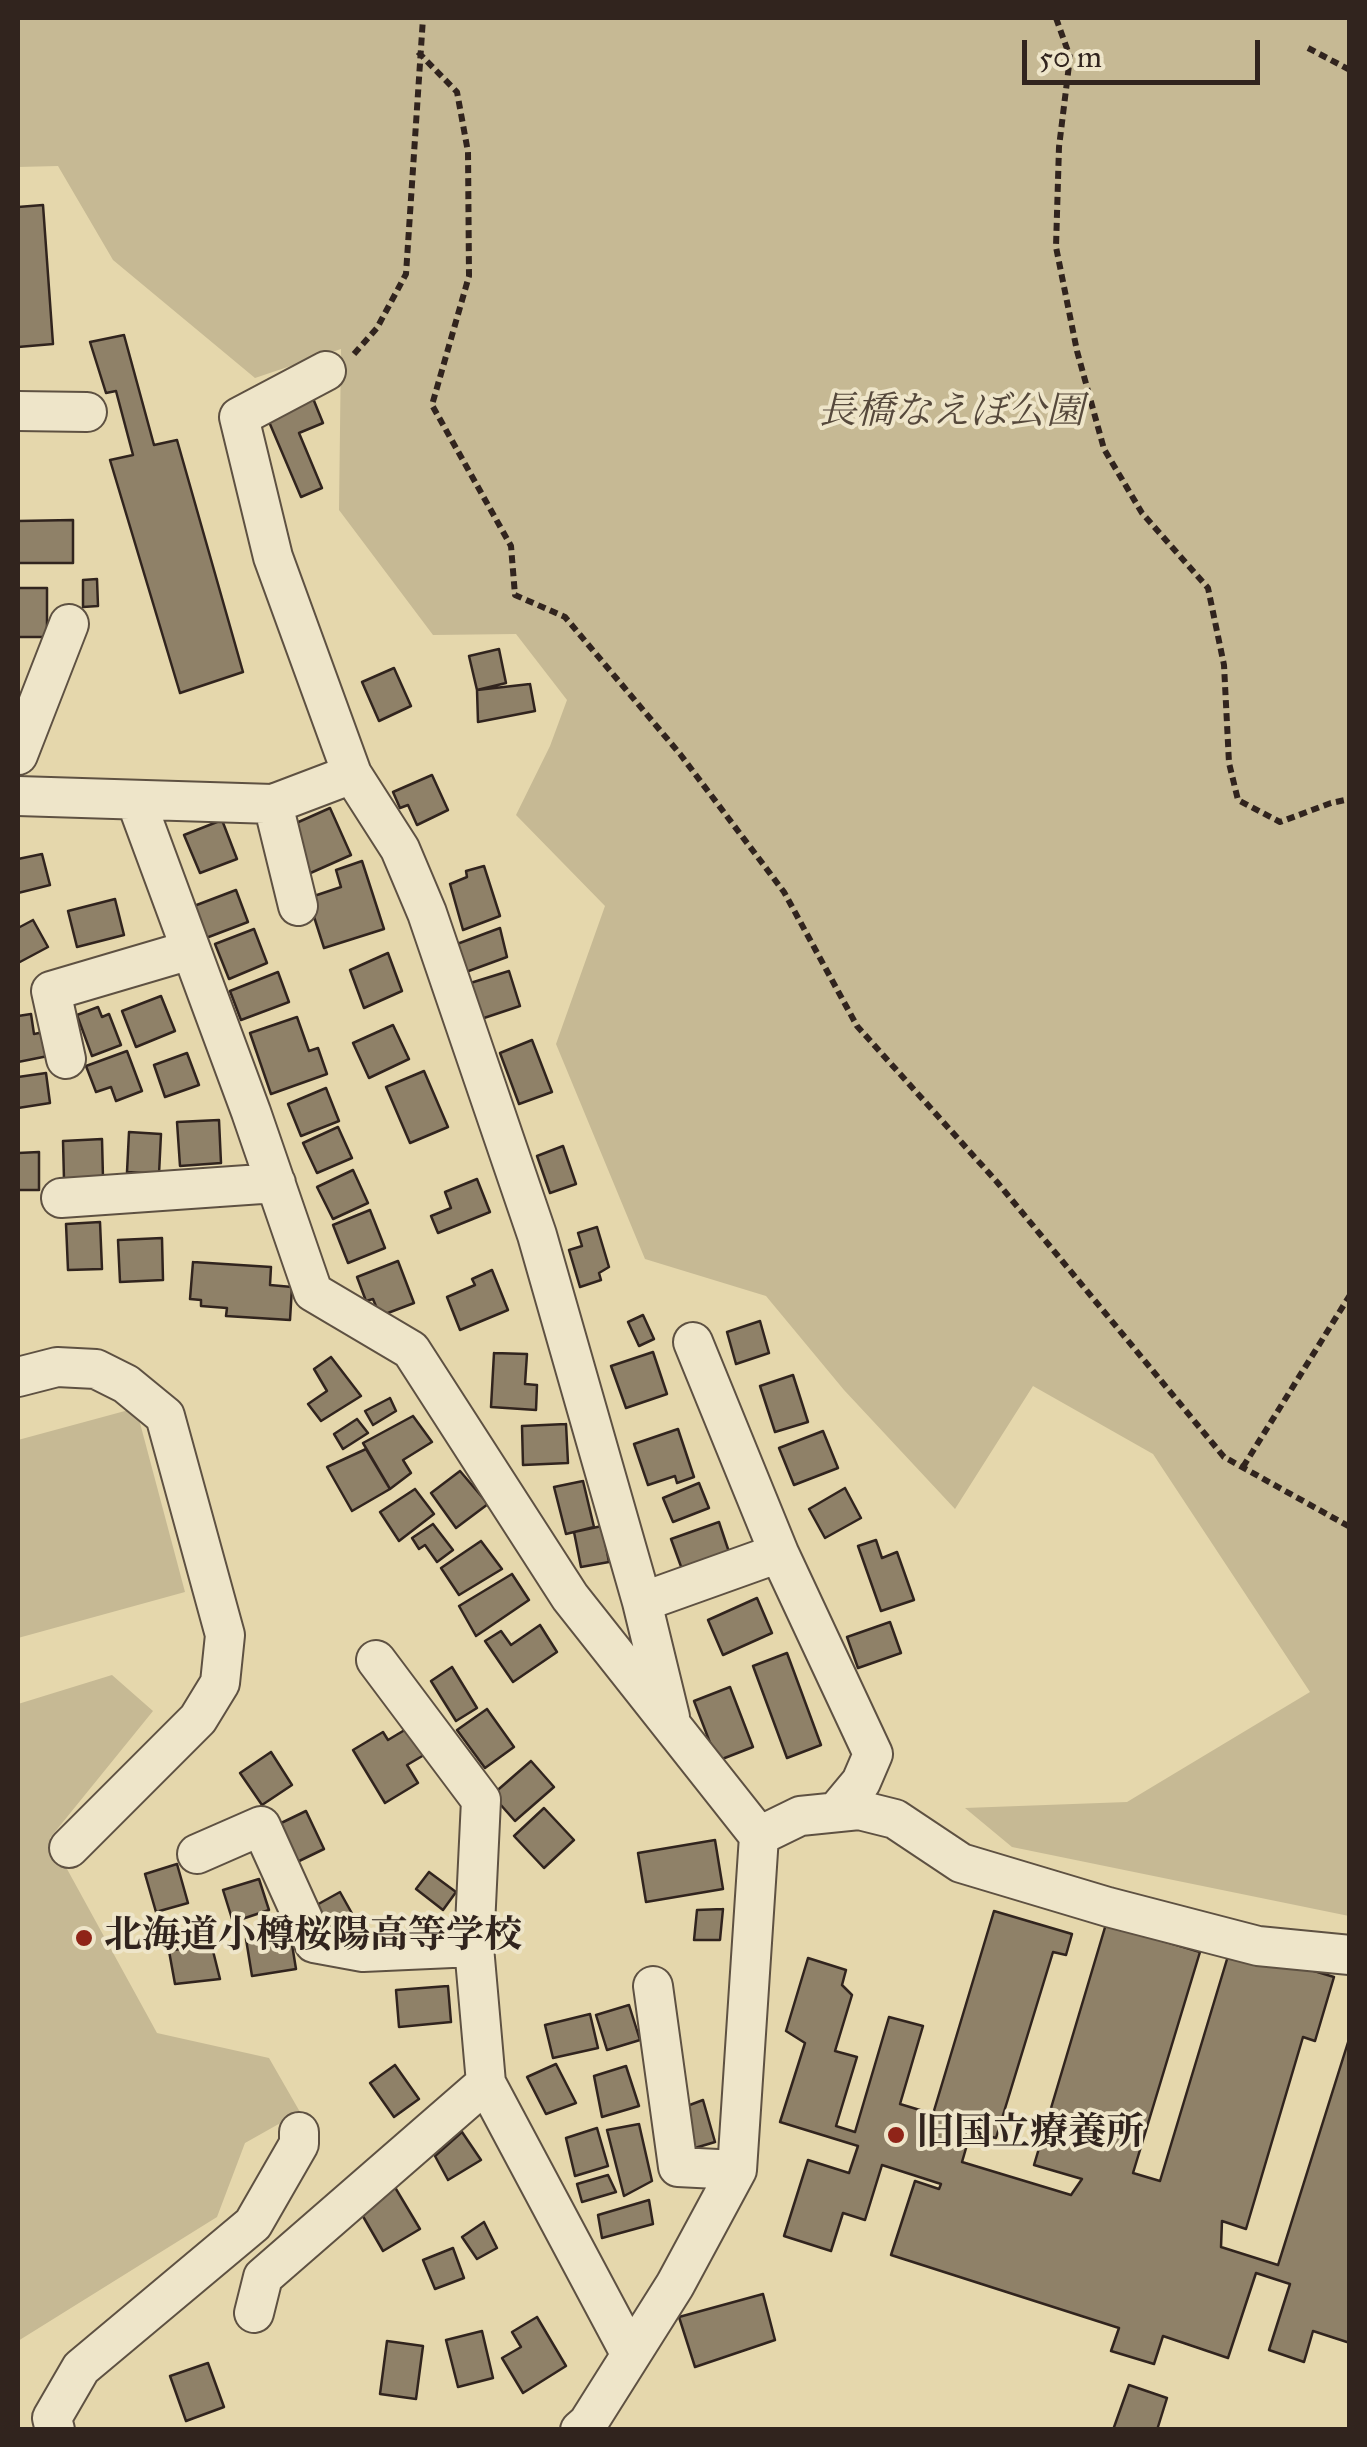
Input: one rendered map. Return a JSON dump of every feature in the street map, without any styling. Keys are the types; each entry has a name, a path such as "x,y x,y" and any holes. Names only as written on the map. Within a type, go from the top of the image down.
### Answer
{"street":[{"path":"326,371 239,417 273,557 352,774 400,849 439,949 538,1236 642,1602 672,1729"},
{"path":"18,411 88,412"},
{"path":"18,755 69,624"},
{"path":"18,796 273,804 352,774"},
{"path":"136,801 313,1292 411,1350 570,1598 759,1836 737,2170 675,2285 580,2430"},
{"path":"273,804 298,906"},
{"path":"66,1059 51,991 190,950"},
{"path":"61,1198 276,1183"},
{"path":"693,1342 779,1553 873,1754 861,1782 836,1812"},
{"path":"18,1377 57,1367 96,1370 126,1384 165,1416 225,1635 220,1683 198,1718 69,1848"},
{"path":"642,1602 779,1553"},
{"path":"376,1660 481,1800 474,1947 486,2082 632,2354"},
{"path":"759,1836 800,1816 860,1810 895,1819 961,1864 1258,1946 1350,1955"},
{"path":"197,1854 262,1826 314,1943 362,1952 474,1947"},
{"path":"652,1986 678,2167 737,2170"},
{"path":"254,2313 263,2276 486,2082"},
{"path":"54,2430 52,2418 81,2368 253,2224 299,2144 299,2132"}],"path":[{"path":"326,371 358,351 377,328 406,274 423,18"},
{"path":"1056,18 1070,56 1059,146 1056,247 1077,351 1104,449 1142,513 1208,588 1224,665 1229,764 1238,800 1280,822 1350,800"},
{"path":"1308,48 1350,70"},
{"path":"418,52 457,92 468,152 469,276 432,405 511,546 515,596 564,616 680,754 784,892 857,1026 997,1182 1224,1457 1350,1527"},
{"path":"1243,1467 1350,1296"}],"green space":[{"name":"長橋なえぼ公園","path":"18,18 1349,18 1349,1916 1012,1847 965,1808 1127,1802 1310,1692 1153,1454 1033,1386 955,1509 844,1390 766,1296 645,1259 556,1044 605,906 516,815 550,746 567,700 516,634 433,635 339,510 341,349 255,378 113,260 58,166 18,167"},
{"path":"136,1408 185,1592 18,1638 18,1440"},
{"path":"112,1675 153,1711 50,1838 157,2033 269,2058 300,2112 245,2143 217,2217 18,2341 18,1704"}],"building":[{"path":"43,205 53,344 18,347 18,207"},
{"path":"124,335 154,445 177,440 243,672 180,693 110,460 133,455 116,391 106,393 90,342"},
{"path":"310,391 323,423 299,433 322,488 301,497 264,410"},
{"path":"73,520 73,563 18,563 18,521"},
{"path":"97,579 98,606 83,607 83,580"},
{"path":"18,588 47,588 47,637 18,637"},
{"path":"499,649 506,683 477,690 469,656"},
{"path":"394,668 411,706 379,721 362,682"},
{"path":"530,684 535,711 478,722 477,690"},
{"path":"432,775 448,810 417,825 408,805 400,808 393,792"},
{"path":"330,808 351,855 306,875 285,828"},
{"path":"222,820 237,859 200,873 184,835"},
{"path":"42,854 50,885 18,893 18,859"},
{"path":"362,861 384,929 324,948 308,898 341,887 336,870"},
{"path":"484,866 500,916 463,930 450,884 467,877 466,871"},
{"path":"236,890 248,922 206,938 194,906"},
{"path":"115,899 124,935 77,947 68,911"},
{"path":"33,920 48,947 18,963 18,928"},
{"path":"500,928 507,957 466,972 457,944"},
{"path":"254,929 267,963 229,979 215,944"},
{"path":"388,953 402,991 364,1008 350,970"},
{"path":"509,971 520,1006 475,1021 464,985"},
{"path":"278,972 289,1002 241,1020 230,991"},
{"path":"161,996 175,1031 136,1047 122,1011"},
{"path":"98,1007 102,1017 109,1014 121,1045 92,1056 77,1015"},
{"path":"31,1014 34,1034 44,1032 48,1056 18,1062 18,1016"},
{"path":"297,1017 309,1051 318,1048 327,1074 271,1094 250,1033"},
{"path":"393,1025 409,1059 369,1078 353,1043"},
{"path":"532,1040 552,1092 519,1104 500,1053"},
{"path":"127,1051 142,1091 116,1101 111,1087 96,1092 86,1066"},
{"path":"187,1053 199,1085 165,1097 154,1065"},
{"path":"424,1071 448,1127 410,1143 386,1087"},
{"path":"46,1073 50,1103 18,1108 18,1077"},
{"path":"326,1088 339,1121 301,1136 288,1104"},
{"path":"219,1120 221,1163 180,1166 177,1122"},
{"path":"338,1127 352,1158 317,1173 303,1143"},
{"path":"129,1132 161,1134 159,1174 127,1172"},
{"path":"102,1139 103,1178 64,1180 63,1141"},
{"path":"563,1146 576,1184 550,1193 537,1156"},
{"path":"39,1152 39,1190 18,1190 18,1153"},
{"path":"353,1170 368,1203 333,1219 317,1187"},
{"path":"477,1179 490,1212 438,1233 431,1216 451,1208 445,1192"},
{"path":"370,1210 385,1248 348,1263 333,1225"},
{"path":"100,1222 102,1269 68,1270 66,1224"},
{"path":"597,1227 609,1267 599,1273 601,1280 580,1287 569,1250 582,1246 578,1233"},
{"path":"162,1238 163,1280 120,1282 118,1240"},
{"path":"398,1261 414,1303 380,1316 373,1299 366,1301 357,1277"},
{"path":"193,1262 271,1267 270,1285 292,1287 290,1320 226,1316 227,1308 201,1306 201,1300 190,1299"},
{"path":"492,1270 508,1310 460,1330 447,1297 475,1285 472,1279"},
{"path":"643,1315 654,1339 639,1346 628,1322"},
{"path":"760,1321 769,1353 736,1364 727,1332"},
{"path":"653,1352 667,1394 626,1408 611,1366"},
{"path":"494,1353 527,1354 525,1384 537,1385 536,1410 491,1407"},
{"path":"331,1357 361,1396 321,1421 308,1404 327,1391 314,1369"},
{"path":"793,1375 808,1422 775,1432 760,1386"},
{"path":"390,1398 396,1411 373,1425 365,1411"},
{"path":"413,1416 432,1442 403,1460 411,1473 390,1489 363,1443"},
{"path":"357,1419 368,1433 343,1449 334,1434"},
{"path":"566,1424 568,1463 523,1465 522,1426"},
{"path":"678,1429 694,1477 677,1483 675,1476 648,1485 634,1444"},
{"path":"823,1431 838,1468 794,1485 779,1448"},
{"path":"366,1449 390,1489 352,1511 327,1467"},
{"path":"460,1471 488,1504 456,1528 431,1493"},
{"path":"583,1481 594,1527 566,1534 554,1487"},
{"path":"699,1483 709,1508 673,1522 663,1498"},
{"path":"845,1488 861,1518 825,1538 809,1509"},
{"path":"415,1489 434,1514 399,1541 380,1512"},
{"path":"719,1522 730,1555 683,1572 671,1539"},
{"path":"433,1524 453,1550 437,1562 425,1545 419,1549 412,1538"},
{"path":"602,1526 609,1562 581,1567 574,1532"},
{"path":"876,1540 882,1558 897,1552 914,1600 881,1611 858,1546"},
{"path":"481,1541 502,1569 459,1595 441,1568"},
{"path":"512,1574 529,1600 476,1636 459,1606"},
{"path":"757,1598 772,1633 723,1655 708,1620"},
{"path":"890,1622 901,1653 858,1668 847,1637"},
{"path":"540,1625 557,1652 513,1682 485,1641 501,1631 511,1645"},
{"path":"787,1653 821,1745 787,1758 753,1666"},
{"path":"452,1667 477,1708 456,1721 431,1681"},
{"path":"730,1687 753,1747 717,1761 694,1701"},
{"path":"487,1709 514,1747 485,1768 457,1730"},
{"path":"408,1728 424,1755 407,1765 418,1783 385,1803 353,1750 383,1732 388,1740"},
{"path":"271,1752 292,1785 262,1805 240,1773"},
{"path":"531,1761 554,1787 515,1821 492,1795"},
{"path":"544,1808 574,1840 544,1868 514,1836"},
{"path":"306,1811 324,1849 295,1863 277,1825"},
{"path":"715,1840 723,1889 646,1902 638,1853"},
{"path":"177,1864 188,1903 156,1912 145,1874"},
{"path":"429,1872 456,1892 443,1910 416,1889"},
{"path":"259,1879 269,1910 233,1922 223,1890"},
{"path":"340,1892 359,1926 327,1932 313,1907"},
{"path":"723,1909 720,1940 694,1940 697,1910"},
{"name":"旧国立療養所","path":"994,1911 1072,1934 1066,1955 1053,1952 996,2138 971,2131 962,2162 1071,2195 1082,2179 1034,2165 1106,1924 1200,1952 1133,2173 1160,2181 1231,1946 1334,1977 1315,2041 1303,2037 1246,2229 1222,2221 1221,2247 1278,2265 1350,2036 1350,2343 1313,2331 1304,2362 1269,2350 1290,2284 1256,2273 1228,2358 1163,2336 1154,2364 1111,2351 1119,2328 891,2255 915,2181 939,2189 941,2184 882,2165 865,2220 843,2213 831,2251 784,2236 808,2160 849,2173 858,2146 780,2122 805,2043 786,2031 808,1958 846,1970 842,1985 852,1995 835,2051 857,2057 836,2126 855,2132 889,2017 923,2026 900,2104 933,2114"},
{"path":"290,1932 296,1969 252,1976 246,1939"},
{"path":"211,1943 220,1979 175,1984 169,1951"},
{"path":"448,1986 451,2022 399,2027 396,1990"},
{"path":"629,2005 640,2040 607,2050 596,2015"},
{"path":"590,2014 598,2048 553,2058 545,2025"},
{"path":"556,2064 576,2103 546,2114 527,2077"},
{"path":"395,2065 419,2099 394,2117 370,2083"},
{"path":"626,2066 639,2106 602,2117 594,2076"},
{"path":"703,2100 715,2142 685,2151 679,2109"},
{"path":"639,2124 652,2181 624,2196 607,2130"},
{"path":"597,2128 608,2166 575,2176 566,2138"},
{"path":"462,2132 481,2160 448,2180 435,2156"},
{"path":"608,2175 616,2192 582,2202 577,2184"},
{"path":"393,2184 420,2229 383,2251 357,2206"},
{"path":"649,2200 653,2224 602,2238 598,2215"},
{"path":"484,2222 497,2248 477,2259 462,2237"},
{"path":"453,2248 464,2278 435,2289 423,2260"},
{"path":"763,2294 775,2340 695,2367 679,2317"},
{"path":"537,2317 566,2366 523,2393 502,2358 521,2347 512,2332"},
{"path":"482,2331 493,2378 458,2387 446,2340"},
{"path":"387,2341 423,2346 416,2399 380,2394"},
{"path":"208,2363 224,2407 186,2421 170,2376"},
{"path":"1129,2385 1167,2398 1157,2430 1113,2430"}],"place":[{"name":"北海道小樽桜陽高等学校","path":"84,1938"},
{"name":"旧国立療養所","path":"896,2135"}]}
